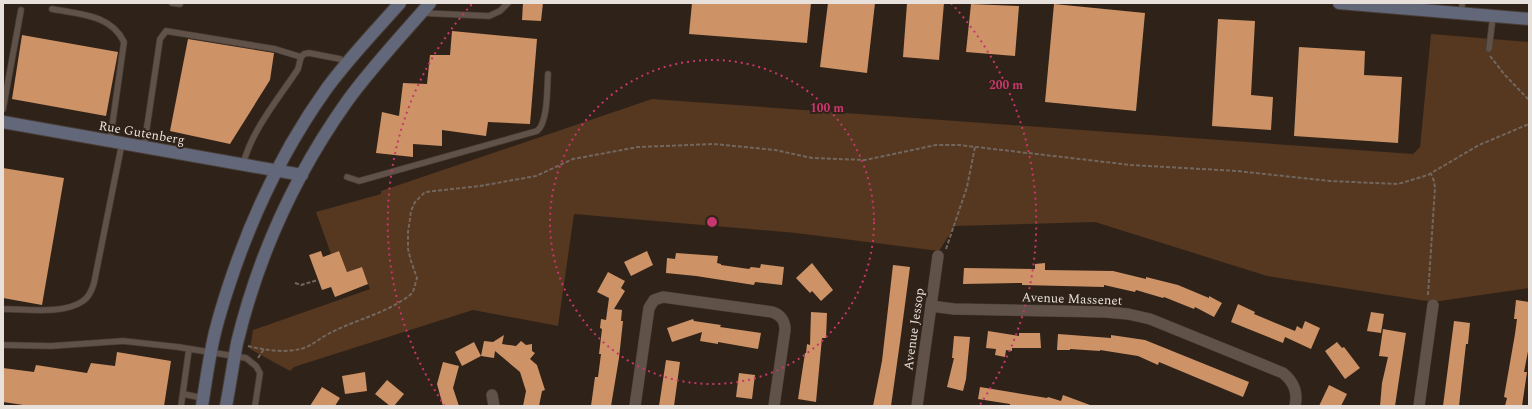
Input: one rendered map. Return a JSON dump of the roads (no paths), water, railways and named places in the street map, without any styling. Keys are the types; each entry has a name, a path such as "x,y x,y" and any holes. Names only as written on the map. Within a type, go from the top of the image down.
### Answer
{"street":[{"path":"203,402 210,353 224,301 239,256 257,210 277,170 310,114 347,64 400,3"},
{"path":"226,406 242,324 256,278 280,218 302,175 333,122 375,65 430,3"},
{"path":"1339,3 1462,8 1493,16 1529,20"},
{"name":"Rue Gutenberg","path":"3,122 302,175"},
{"name":"Avenue Jessop","path":"917,406 930,306 942,254"},
{"path":"635,406 649,308 654,300 663,297 772,312 780,316 785,324 785,330 774,406"},
{"path":"1419,406 1430,302"},
{"name":"Avenue Massenet","path":"930,306 954,309 1105,312 1128,314 1150,320 1283,373 1290,379 1295,390 1295,406"}],"lane":[{"path":"172,3 180,3"},
{"path":"422,12 489,16 500,11 508,3"},
{"path":"52,9 101,19 117,30 124,42 110,141"},
{"path":"3,109 21,10"},
{"path":"1488,49 1493,16"},
{"path":"144,147 160,38 166,31 275,49 301,57"},
{"path":"244,164 246,152 252,138 298,69 301,57 304,54 309,53 340,59 347,64"},
{"path":"347,177 359,181 537,131 541,128 544,120 548,74"},
{"path":"3,309 58,310 83,301 91,294 122,143"},
{"path":"3,345 51,346 123,341 235,356 250,360 259,371 255,406"},
{"path":"181,406 188,349"},
{"path":"183,394 203,402"}]}
